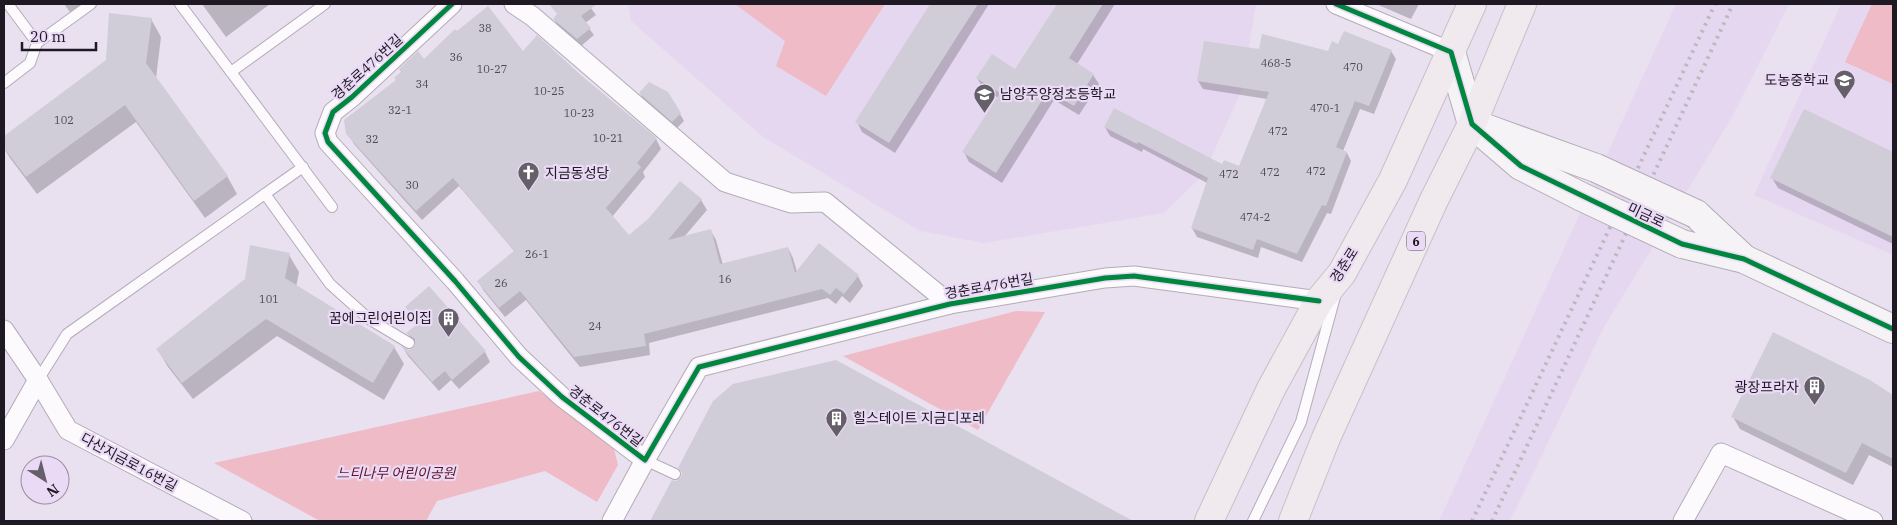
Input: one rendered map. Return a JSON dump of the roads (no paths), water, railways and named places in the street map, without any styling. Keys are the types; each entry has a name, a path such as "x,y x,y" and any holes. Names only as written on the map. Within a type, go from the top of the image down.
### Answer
{"main road":[{"name":"경춘로","path":"1209,521 1271,389 1319,301 1342,273 1393,180 1472,4"},
{"name":"6","path":"1291,513 1434,200 1472,124 1522,4"}],"street":[{"name":"경춘로476번길","path":"452,4 352,97 333,112 325,133 328,142 455,282 519,357 562,397 645,460 700,368 950,304 1105,278 1134,276 1319,301"},
{"path":"514,4 532,16 725,182 791,203 825,202 950,304"},
{"path":"1336,4 1451,52 1472,124"},
{"name":"미금로","path":"1472,124 1596,168 1696,214 1744,258"},
{"name":"미금로","path":"1472,124 1521,166 1582,197 1682,244 1744,258 1893,328"},
{"name":"다산지금로16번길","path":"4,330 38,380 68,430 242,521"},
{"path":"4,440 38,380"},
{"path":"1683,521 1721,453 1873,521"},
{"path":"612,521 645,460"}],"lane":[{"path":"8,4 37,42"},
{"path":"4,83 30,63 37,42 91,4"},
{"path":"180,4 332,207"},
{"path":"231,72 325,4"},
{"path":"38,380 66,334 303,167"},
{"path":"265,194 330,284 369,319 409,343"},
{"path":"1253,521 1301,422 1342,273"},
{"path":"645,460 675,474"}],"railway":[{"path":"1472,521 1715,4"},
{"path":"1492,521 1733,4"}],"place":[{"name":"도농중학교","path":"1845,99"},
{"name":"남양주양정초등학교","path":"984,113"},
{"name":"지금동성당","path":"529,192"},
{"name":"꿈에그린어린이집","path":"448,337"},
{"name":"광장프라자","path":"1815,406"},
{"name":"힐스테이트 지금디포레","path":"837,437"}],"park label":[{"name":"느티나무 어린이공원","path":"396,473"}]}
